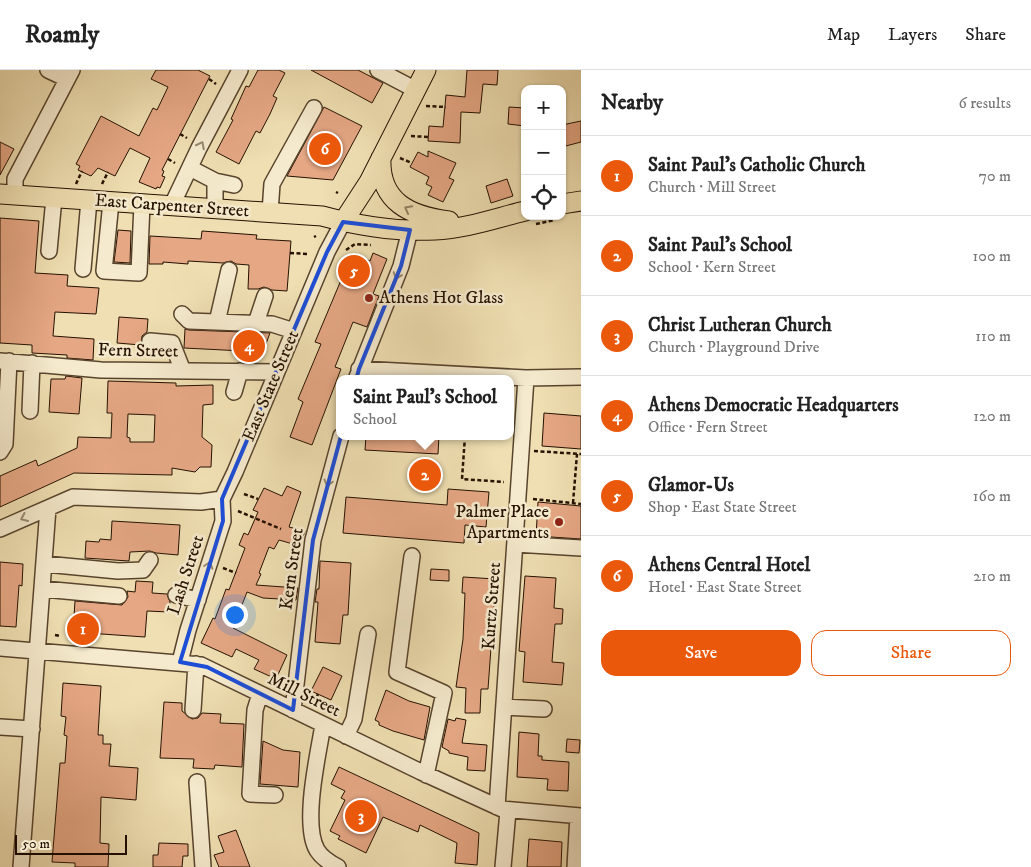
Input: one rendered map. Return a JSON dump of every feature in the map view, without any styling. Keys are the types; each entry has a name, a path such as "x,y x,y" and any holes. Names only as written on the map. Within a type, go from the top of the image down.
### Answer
{"main road":[{"name":"East State Street","path":"343,222 390,158 416,90 426,70"},
{"path":"390,158 384,183 398,204 428,218 472,224"},
{"name":"East Carpenter Street","path":"7,195 322,216 377,228 410,230 436,230 521,213"},
{"path":"566,203 581,201"}],"street":[{"path":"7,195 70,75 48,70"},
{"path":"172,205 240,70"},
{"path":"378,70 416,90"},
{"path":"270,212 272,184 314,108"},
{"path":"190,168 215,181 234,185"},
{"path":"215,181 215,208"},
{"path":"49,251 54,198"},
{"path":"83,268 88,200"},
{"path":"111,202 104,271 130,273 139,273 142,204"},
{"name":"East State Street","path":"222,499 331,245 343,222"},
{"path":"400,375 358,374 401,266 410,230"},
{"path":"216,322 229,270"},
{"path":"256,323 265,296"},
{"path":"182,314 189,321 272,324 294,331"},
{"path":"150,341 172,343 183,371"},
{"path":"0,452 5,444 3,417 5,361"},
{"name":"Fern Street","path":"5,361 101,370 276,372"},
{"path":"30,411 32,363"},
{"path":"234,392 240,371"},
{"path":"514,378 581,378"},
{"name":"Kurtz Street","path":"504,867 502,809 504,707 526,378"},
{"name":"Kern Street","path":"293,710 313,540 340,440"},
{"path":"0,529 73,497 201,502 222,499"},
{"name":"Lash Street","path":"180,662 223,521 222,499"},
{"path":"21,867 48,508"},
{"path":"515,544 581,548"},
{"path":"412,556 397,672 444,693 426,775"},
{"path":"45,564 118,571 143,570 150,560"},
{"path":"43,589 119,596"},
{"path":"176,595 198,600"},
{"path":"346,736 354,719 368,634"},
{"name":"Mill Street","path":"0,648 196,664 426,775 502,809 579,816"},
{"path":"193,710 196,664"},
{"path":"260,694 255,710 250,794 275,795"},
{"path":"504,707 544,709"},
{"path":"323,725 311,803 313,835 318,852 338,867"},
{"path":"0,727 32,729"},
{"path":"197,782 203,867"},
{"path":"575,867 579,816"}],"path":[{"path":"425,106 446,107"},
{"path":"410,136 428,138"},
{"path":"390,158 412,164"},
{"path":"75,187 82,172"},
{"path":"102,184 108,172"},
{"path":"346,250 354,243 373,245"},
{"path":"290,252 311,254"},
{"path":"465,440 462,479 510,484"},
{"path":"530,451 581,454"},
{"path":"573,503 577,454"},
{"path":"244,494 258,499"},
{"path":"527,499 581,504"},
{"path":"238,511 282,529"},
{"path":"487,512 501,514"},
{"path":"230,570 236,572"},
{"path":"55,635 60,636"},
{"path":"312,706 318,694"}],"highlighted area":[{"path":"343,222 410,230 401,266 359,369 313,540 293,710 207,667 180,662 223,521 222,499 327,252"}],"building":[{"path":"156,70 198,70 210,76 162,170 164,171 162,176 165,177 160,188 157,187 156,189 139,182 150,158 130,148 115,176 98,168 91,176 78,170 80,166 76,164 101,116 139,136 153,108 157,110 168,87 151,79"},
{"path":"258,70 279,70 285,73 273,96 277,98 270,114 260,133 256,131 239,164 216,152 233,120 231,119 246,86 249,87"},
{"path":"311,70 358,70 383,83 372,103"},
{"path":"467,70 498,70 497,85 483,84 480,113 461,112 460,143 428,141 429,126 443,127 446,95 465,97"},
{"path":"324,107 362,126 333,180 287,176"},
{"path":"509,107 521,108 521,126 508,124"},
{"path":"581,121 581,142 566,146 566,124"},
{"path":"0,142 14,149 0,175"},
{"path":"428,151 456,163 449,178 454,180 443,202 428,195 432,187 426,184 429,177 410,167 418,152 428,157"},
{"path":"507,179 513,196 491,203 486,186"},
{"path":"0,218 39,221 35,273 68,275 67,286 99,288 96,314 55,312 53,336 94,339 93,360 67,358 67,355 32,353 32,345 0,343"},
{"path":"118,230 131,231 130,263 114,262"},
{"path":"202,231 257,235 256,239 291,241 287,291 272,290 264,287 248,289 249,265 236,264 231,261 223,263 188,261 188,264 163,262 163,264 149,264 150,236 201,239"},
{"path":"373,253 387,259 373,294 379,296 367,327 353,322 335,367 341,369 339,375 336,375 336,382 312,445 290,437 303,402 298,399 321,344 315,342 352,254 370,261"},
{"path":"119,317 148,319 147,332 142,336 141,345 117,343"},
{"path":"185,329 270,333 263,352 184,348"},
{"path":"66,376 82,378 79,414 49,412 51,379 65,379"},
{"path":"108,381 176,383 176,386 213,385 213,404 203,405 202,437 212,445 211,467 200,467 195,472 172,468 172,475 74,473 0,507 0,476 36,460 38,466 77,448 78,437 111,438 112,413 107,413","holes":["128,414 155,415 154,442 130,442 130,438 127,437"]},
{"path":"544,413 581,416 581,449 542,446"},
{"path":"366,440 439,440 438,454 365,450"},
{"path":"287,486 301,492 289,527 305,531 300,546 279,540 274,549 269,547 256,585 298,588 296,600 263,598 247,592 233,628 287,655 276,679 254,669 259,660 236,649 232,657 201,643 213,618 215,619 226,589 229,590 245,548 239,545 244,533 248,535 258,512 253,510 264,488 282,496"},
{"path":"448,489 489,492 486,527 465,525 464,543 343,533 346,497 447,505"},
{"name":"Palmer Place Apartments","path":"538,502 581,506 581,539 536,536"},
{"path":"112,521 180,525 178,555 150,551 130,552 129,561 85,558 86,541 99,542 100,539 111,540"},
{"path":"320,561 351,563 348,615 343,615 340,644 315,642 318,602 315,602 317,589 319,589"},
{"path":"0,562 23,564 22,586 19,585 16,627 0,626"},
{"path":"431,569 449,570 449,581 430,580"},
{"path":"525,576 556,578 554,608 563,609 562,624 555,624 552,662 564,663 562,685 523,682 525,652 519,651"},
{"path":"463,577 496,579 488,689 481,689 480,713 465,713 466,688 456,687 463,639 465,593 462,593"},
{"path":"136,581 153,582 152,593 167,594 170,602 169,612 147,611 145,637 73,632 75,601 122,605 128,597 127,591 135,592"},
{"path":"323,667 342,676 331,700 311,691"},
{"path":"63,683 101,686 98,735 103,735 103,744 111,744 109,766 138,768 136,800 101,797 100,843 109,844 108,867 75,867 75,863 52,862 60,763 65,763 67,736 64,735 66,717 61,716"},
{"path":"386,690 409,701 430,707 424,740 393,731 379,725 379,722 375,720"},
{"path":"164,702 182,703 182,711 192,719 198,718 202,713 221,714 220,723 244,724 242,767 215,765 214,769 193,768 194,759 160,758"},
{"path":"456,718 466,720 462,743 487,745 485,771 467,770 468,757 449,753 449,751 442,747 448,719 455,721"},
{"path":"519,732 539,734 538,756 542,756 542,760 569,762 568,791 547,790 548,779 517,777"},
{"path":"567,739 580,740 579,753 566,752"},
{"path":"263,741 283,750 300,752 298,787 260,784"},
{"path":"339,767 479,833 477,865 455,863 457,843 420,825 418,832 383,817 366,853 338,839 340,836 330,831 345,800 341,798 345,791 331,784"},
{"path":"236,830 250,867 219,867 214,855 224,852 218,836"},
{"path":"529,839 562,842 561,867 527,867"},
{"path":"159,843 188,844 188,856 183,856 182,867 153,867 153,855 158,855"}],"place":[{"name":"Athens Central Hotel","path":"325,149"},
{"name":"Glamor-Us","path":"354,271"},
{"name":"Athens Hot Glass","path":"369,298"},
{"name":"Athens Democratic Headquarters","path":"249,346"},
{"name":"Saint Paul’s School","path":"425,475"},
{"name":"Palmer Place Apartments","path":"559,522"},
{"name":"Saint Paul’s Catholic Church","path":"83,629"},
{"name":"Christ Lutheran Church","path":"361,816"}]}
